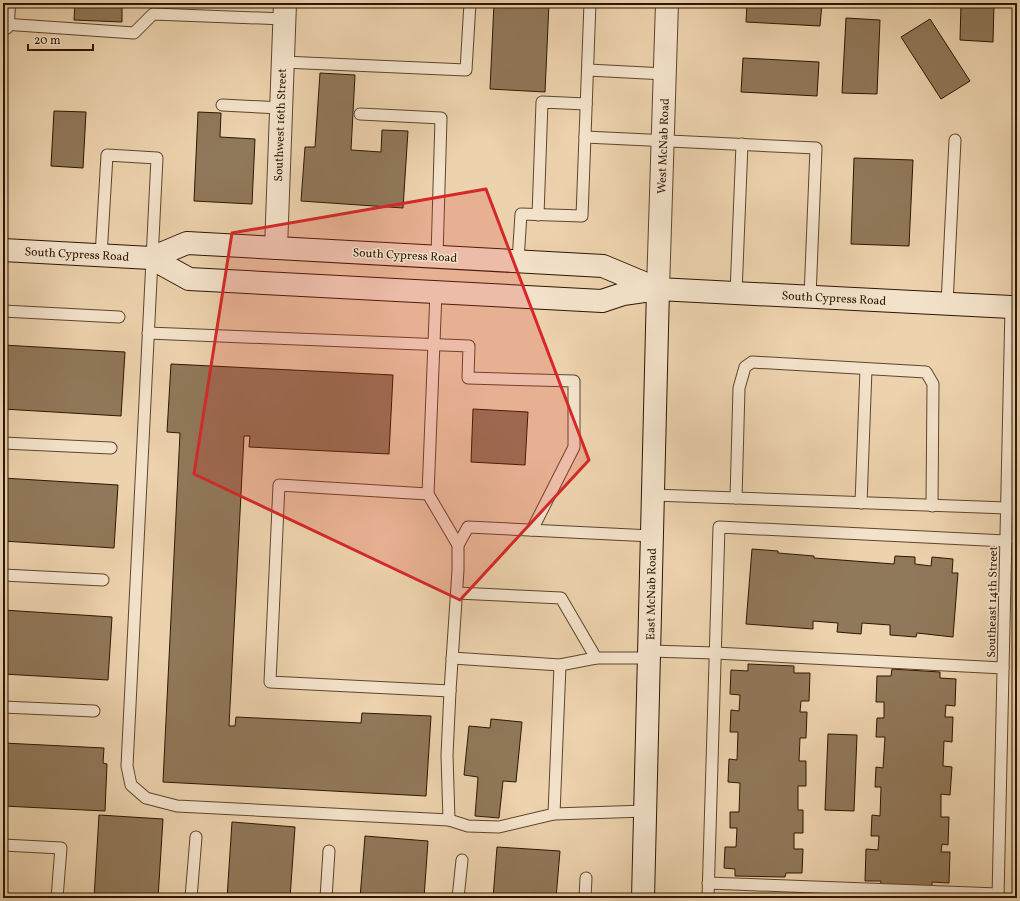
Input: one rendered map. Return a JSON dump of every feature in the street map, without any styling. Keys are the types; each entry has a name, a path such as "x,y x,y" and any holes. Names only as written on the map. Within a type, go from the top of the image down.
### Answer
{"street":[{"path":"3,24 4,3"},
{"name":"West McNab Road","path":"658,289 668,3"},
{"name":"Southwest 16th Street","path":"276,248 285,11"},
{"name":"South Cypress Road","path":"3,250 151,258 187,243 603,266 658,289"},
{"name":"South Cypress Road","path":"151,258 189,279 602,301 622,294 658,289 1015,307"},
{"name":"East McNab Road","path":"643,898 658,289"}],"lane":[{"path":"283,62 466,70 470,3"},
{"path":"518,261 520,214 582,216 590,3"},
{"path":"3,24 134,33 153,14 285,11"},
{"path":"588,70 665,74"},
{"path":"538,215 542,102 586,104"},
{"path":"222,105 281,108"},
{"path":"360,114 441,118 437,257"},
{"path":"585,137 816,148 810,297"},
{"path":"947,304 955,140"},
{"path":"736,293 742,144"},
{"path":"101,256 107,155 157,158 127,766 131,785 146,798 177,806 448,820 468,826 499,827 554,814 645,812"},
{"path":"436,292 428,494 458,545"},
{"name":"Southeast 14th Street","path":"998,896 1006,541 1015,307"},
{"path":"3,311 119,317"},
{"path":"148,333 469,346 468,378 574,381 574,447 532,530"},
{"path":"736,498 740,388 745,367 752,362 926,372 933,384 932,506"},
{"path":"861,503 866,369"},
{"path":"3,443 111,448"},
{"path":"428,494 279,485 270,682 450,691"},
{"path":"653,495 1007,508"},
{"path":"448,820 447,755 458,570 458,545 468,527 652,536"},
{"path":"708,898 719,527 1006,541"},
{"path":"3,575 103,580"},
{"path":"456,593 561,598 596,658"},
{"path":"452,658 560,665 596,658 715,653 1003,668"},
{"path":"554,814 560,665"},
{"path":"3,707 94,711"},
{"path":"191,898 196,837"},
{"path":"3,845 61,848 57,898"},
{"path":"326,898 329,851"},
{"path":"458,898 462,860"},
{"path":"585,898 586,878"},
{"path":"708,883 998,896"}],"highlighted area":[{"path":"486,189 589,460 460,600 194,474 232,233"}],"building":[{"path":"75,3 122,3 122,22 74,20"},
{"path":"494,3 549,3 545,92 490,89"},
{"path":"747,3 822,3 820,26 746,22"},
{"path":"961,3 994,3 993,42 960,40"},
{"path":"846,18 880,20 877,94 842,93"},
{"path":"930,19 970,81 941,99 901,37"},
{"path":"743,58 819,62 817,96 741,92"},
{"path":"320,73 355,75 351,150 381,152 382,130 408,131 403,208 301,201 305,147 315,147"},
{"path":"54,111 86,112 83,168 51,166"},
{"path":"198,112 221,113 220,137 255,139 252,204 194,201"},
{"path":"854,158 913,160 909,246 851,244"},
{"path":"3,345 125,352 121,416 3,409"},
{"path":"171,364 393,375 389,454 249,447 250,436 244,436 229,726 235,726 236,717 361,723 362,713 431,716 426,796 163,782 180,433 167,432"},
{"path":"473,409 528,412 525,465 471,462"},
{"path":"3,478 118,485 114,548 3,541"},
{"path":"752,549 814,556 814,558 894,564 895,556 915,557 915,564 931,566 932,557 953,559 952,573 958,573 953,637 917,633 916,637 890,635 890,625 862,623 861,634 837,632 838,623 813,621 813,629 746,624"},
{"path":"3,610 112,617 108,680 3,674"},
{"path":"748,664 794,666 794,673 810,673 809,701 801,701 800,712 807,712 806,738 800,738 799,761 806,761 806,786 798,786 798,810 803,810 803,833 794,833 794,849 803,849 802,873 786,873 785,877 735,876 735,869 724,868 725,847 736,847 737,828 730,828 730,812 739,812 740,783 728,782 729,759 737,760 738,732 730,732 731,710 739,711 740,695 730,694 731,670 748,671"},
{"path":"892,669 940,672 940,678 956,679 955,706 946,705 945,717 953,717 952,742 944,741 943,766 952,767 950,795 941,794 941,817 949,817 948,845 942,844 941,852 950,852 949,883 932,882 932,889 880,888 881,881 865,881 866,849 878,850 879,836 871,836 872,815 880,816 881,787 875,787 876,767 883,768 885,737 876,737 877,718 884,718 884,702 876,702 877,676 891,676"},
{"path":"491,719 522,722 516,782 503,781 499,818 475,816 478,777 464,775 469,726 490,728"},
{"path":"828,734 857,735 854,811 825,810"},
{"path":"3,743 104,748 103,763 107,764 105,811 3,806"},
{"path":"99,815 163,819 158,898 94,898"},
{"path":"232,822 295,827 290,898 227,898"},
{"path":"365,836 428,841 424,898 360,898"},
{"path":"497,847 560,851 556,898 493,898"}]}
